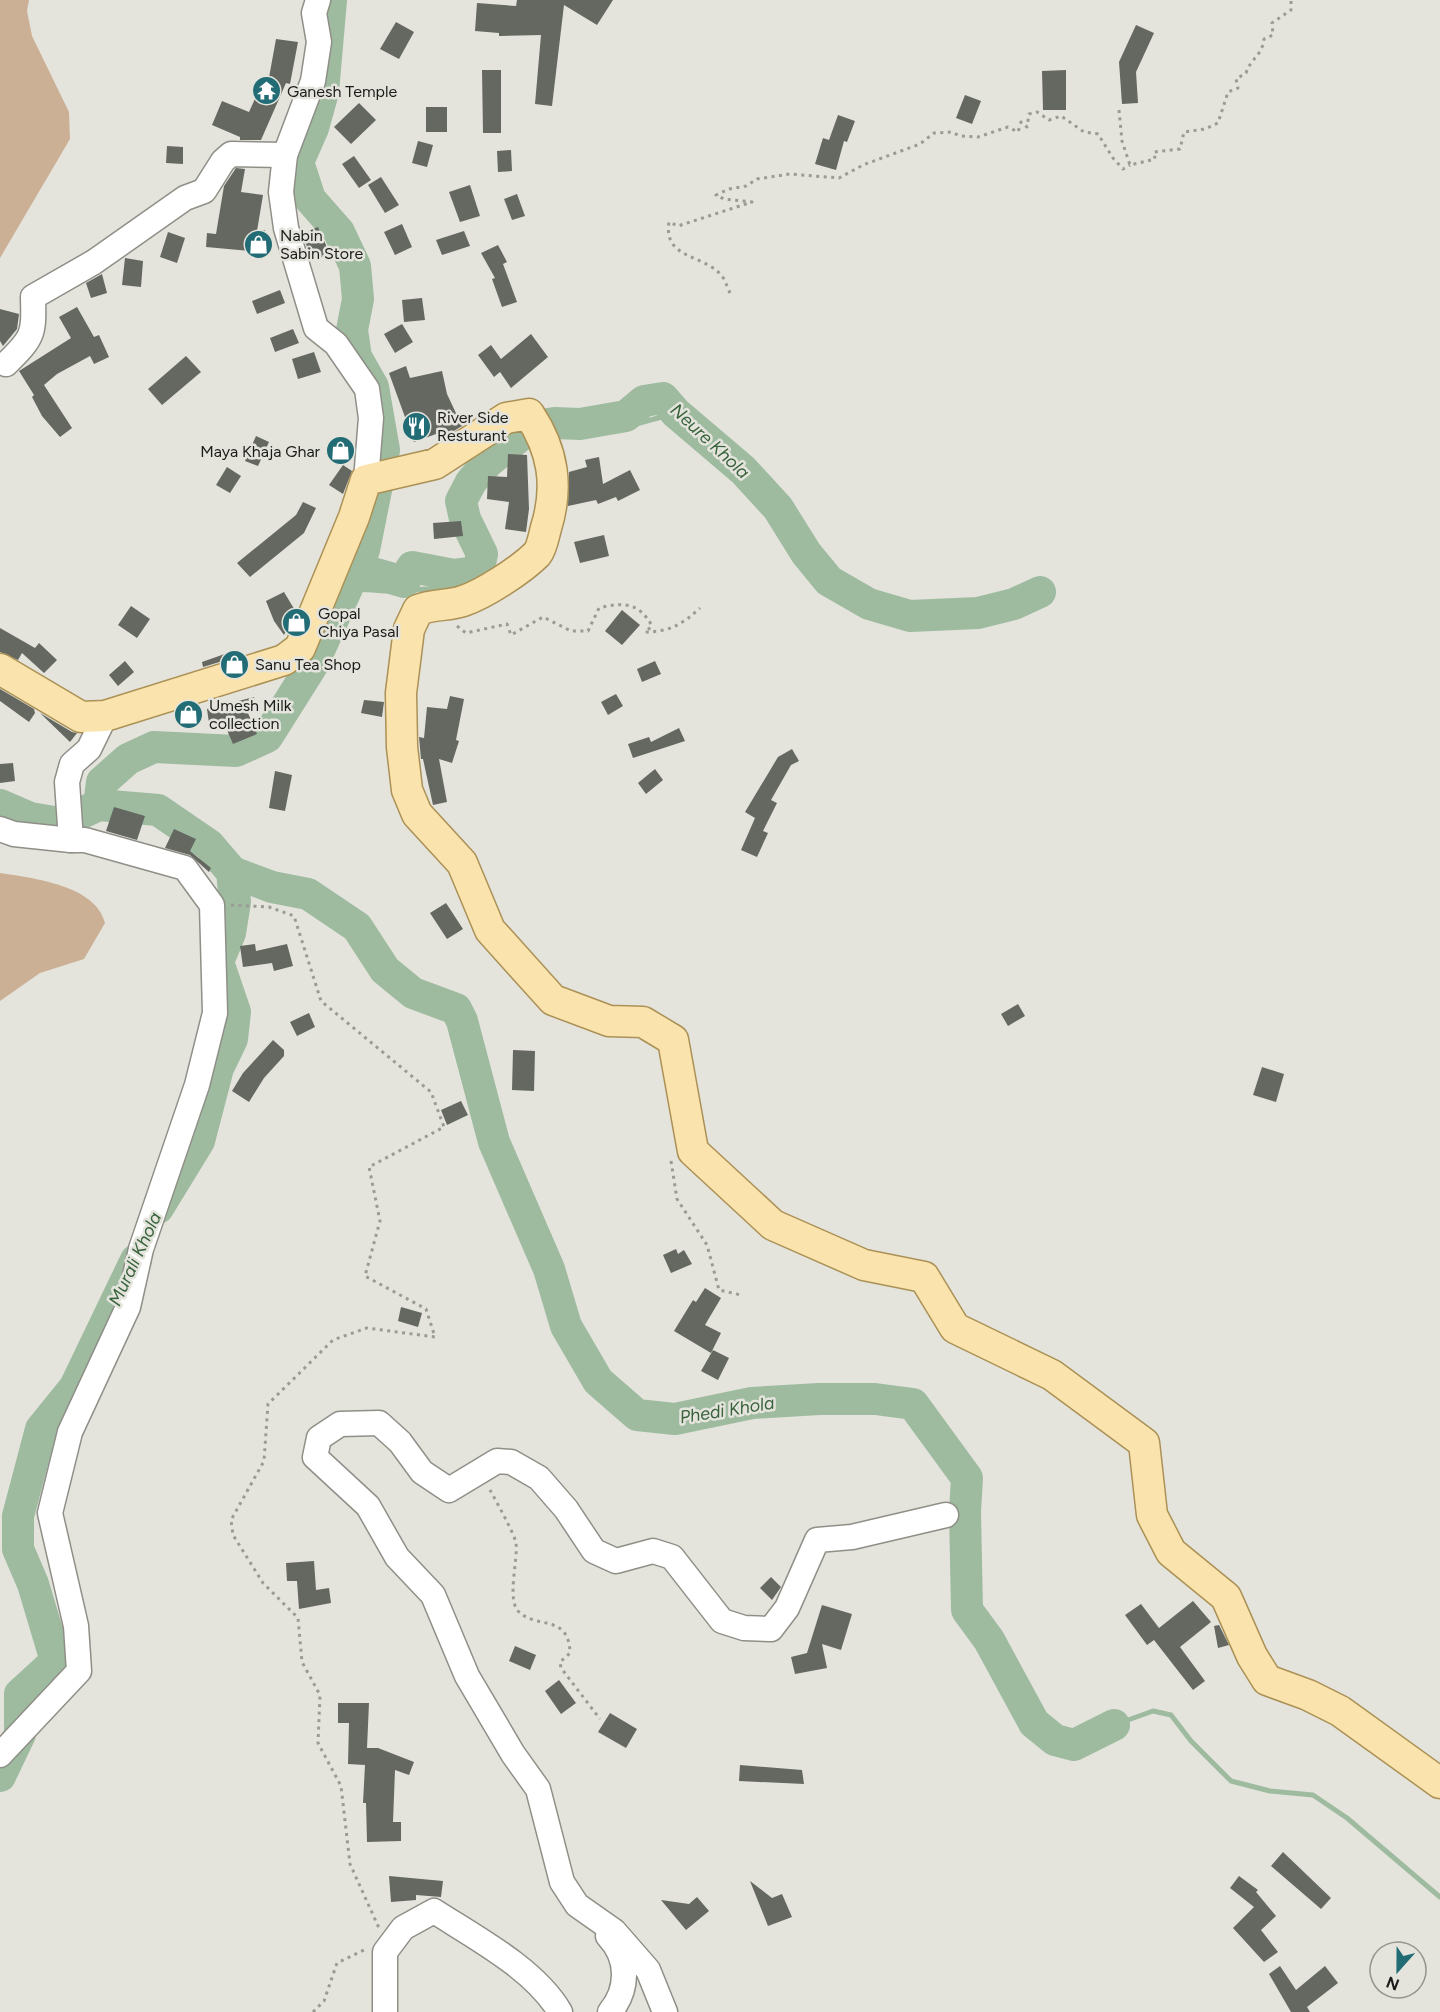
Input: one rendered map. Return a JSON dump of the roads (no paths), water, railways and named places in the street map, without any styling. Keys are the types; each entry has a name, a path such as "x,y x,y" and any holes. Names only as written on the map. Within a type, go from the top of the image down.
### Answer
{"main road":[{"path":"0,669 81,717 105,716 284,660 300,648 354,518 366,480 435,464 506,418 536,424 552,463 553,506 539,552 491,587 462,601 431,605 418,610 409,629 401,693 402,747 407,790 417,814 462,863 490,930 553,1000 609,1021 643,1022 673,1040 693,1151 773,1225 864,1265 924,1278 955,1328 1052,1375 1144,1443 1152,1515 1171,1552 1226,1597 1252,1656 1267,1680 1308,1695 1340,1712 1440,1783"}],"street":[{"path":"318,0 314,13 319,42 313,81 285,155 281,192 286,228 316,328 336,344 367,389 371,418 366,480"},
{"path":"6,364 29,342 34,325 33,297 94,262 186,198 204,191 223,161 231,154 285,155"},
{"path":"70,833 67,782 72,764 89,749 105,716"},
{"path":"0,829 14,834 70,833 85,840 185,868 212,905 215,1013 197,1085 141,1249 128,1307 70,1432 50,1513 76,1626 79,1671 0,1755"},
{"path":"610,2012 620,2000 625,1978 618,1947 577,1905 562,1882 538,1789 513,1754 467,1676 433,1595 397,1557 368,1506 315,1457 319,1438 340,1424 379,1423 400,1442 422,1473 449,1490 497,1461 511,1462 539,1478 560,1502 594,1551 616,1561 654,1551 672,1557 722,1621 744,1628 771,1629 787,1608 817,1540 852,1538 946,1515"},
{"path":"577,1905 614,1931 634,1951 648,1970 665,2012"},
{"path":"385,2012 382,1948 403,1928 434,1911 502,1956 551,1996 560,2012"}],"waterway":[{"path":"99,805 102,782 128,759 154,747 236,751 267,737 313,664 364,550 384,450 373,387 356,357 352,330 358,299 355,266 339,232 310,199 298,162 313,128 323,92 331,0"},
{"name":"Neure Khola","path":"356,568 404,582 412,567 454,575 478,572 482,554 465,519 461,501 471,482 488,462 532,426 555,423 580,424 626,416 644,401 663,398 676,413 743,470 778,508 806,553 829,581 869,604 910,616 978,613 1014,604 1040,592"},
{"name":"Neure Khola","path":"552,410 636,424 676,413"},
{"path":"480,578 483,575 478,552 463,519 457,497 465,476 510,433"},
{"path":"345,591 465,587"},
{"name":"Murali Khola","path":"0,805 30,818 60,823 99,805 158,810 209,845 232,872 235,902 230,933 218,962 235,1012 232,1039 218,1068 199,1141 158,1208"},
{"name":"Phedi Khola","path":"232,872 272,887 308,894 357,927 385,970 413,993 456,1009 462,1021 494,1142 549,1269 566,1326 598,1381 637,1415 675,1419 752,1403 819,1399 875,1399 913,1404 967,1478 965,1511 967,1610 989,1640 1034,1723 1055,1740 1074,1745 1114,1725"},
{"name":"Murali Khola","path":"0,1776 20,1734 20,1694 56,1661 33,1584 18,1549 18,1516 41,1429 75,1387 136,1260"},
{"path":"1114,1725 1153,1711 1171,1715 1191,1741 1231,1781 1270,1791 1313,1795 1347,1818 1440,1897"}],"place":[{"name":"Ganesh Temple","path":"266,91"},
{"name":"Nabin Sabin Store","path":"259,244"},
{"name":"River Side Resturant","path":"416,426"},
{"name":"Maya Khaja Ghar","path":"341,451"},
{"name":"Gopal Chiya Pasal","path":"297,622"},
{"name":"Sanu Tea Shop","path":"234,664"},
{"name":"Umesh Milk collection","path":"188,714"}]}
